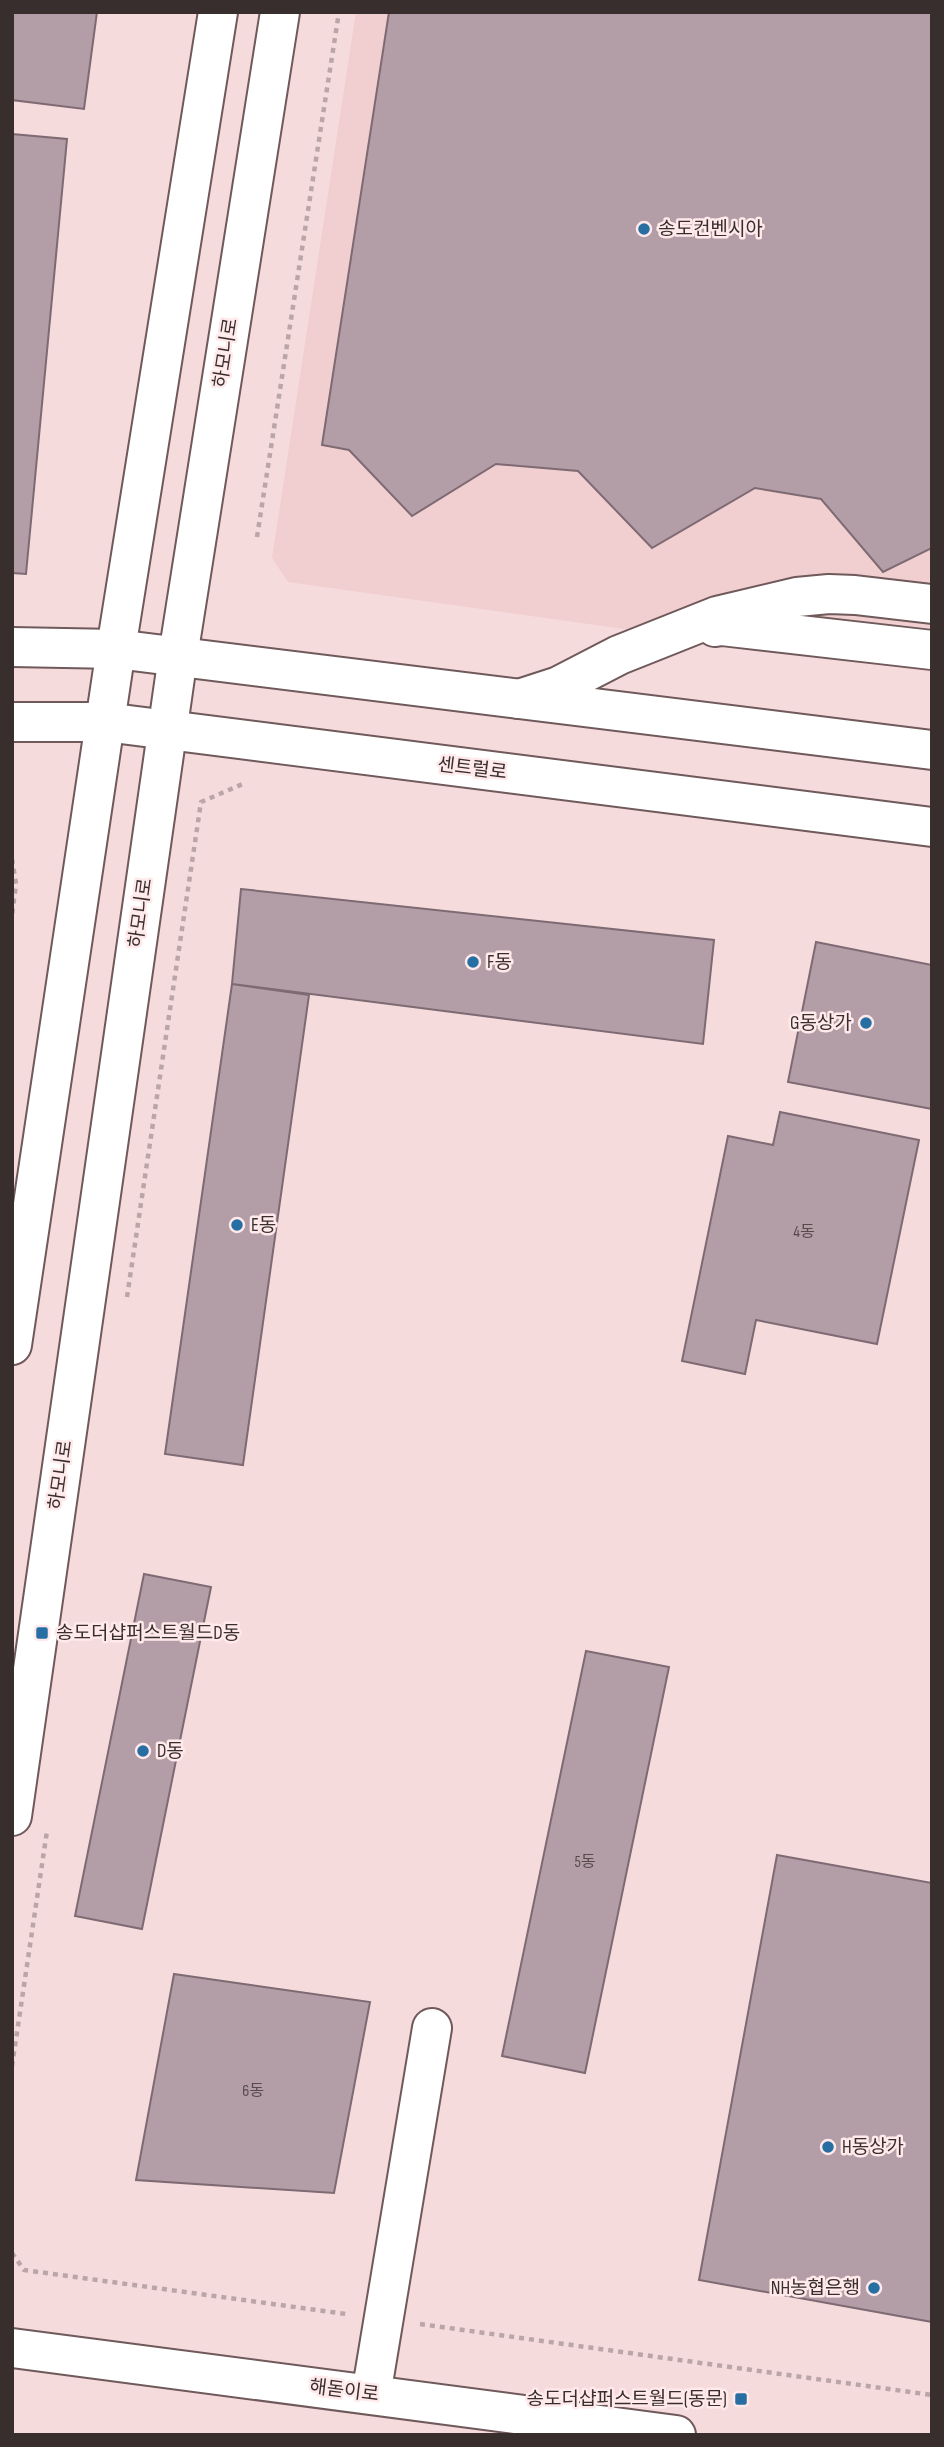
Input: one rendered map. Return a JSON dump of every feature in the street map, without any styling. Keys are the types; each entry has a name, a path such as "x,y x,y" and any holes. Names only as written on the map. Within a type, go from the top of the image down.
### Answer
{"street":[{"path":"12,1345 116,649 218,12"},
{"name":"하모니로","path":"12,1816 167,730 280,12"},
{"path":"721,591 829,594 932,604"},
{"path":"519,699 559,687 619,655 717,616 797,597 829,594"},
{"path":"676,633 722,626 932,650"},
{"path":"12,647 116,649 932,750"},
{"name":"센트럴로","path":"12,722 105,722 932,827"},
{"path":"371,2395 432,2028"},
{"name":"해돋이로","path":"12,2348 676,2435"}],"path":[{"path":"257,537 339,12"},
{"path":"12,859 16,884 12,915"},
{"path":"12,2253 24,2270 338,2313"},
{"path":"414,2323 932,2395"}],"shaded area":[{"name":"송도컨벤시아","path":"356,12 932,12 932,672 288,582 272,558"}],"building":[{"path":"12,12 97,12 84,109 12,100"},
{"name":"송도컨벤시아","path":"389,12 932,12 932,548 883,572 821,499 755,488 652,548 578,471 496,464 412,516 349,450 322,445"},
{"path":"12,134 67,139 26,574 12,573"},
{"name":"F동","path":"241,889 714,940 703,1044 232,984"},
{"name":"G동상가","path":"816,942 932,965 932,1109 788,1082"},
{"name":"E동","path":"232,984 309,995 243,1465 165,1454"},
{"path":"780,1112 919,1140 877,1344 756,1320 745,1374 682,1361 728,1136 773,1145"},
{"name":"D동","path":"144,1574 211,1587 142,1929 75,1916"},
{"path":"586,1651 669,1667 585,2073 502,2056"},
{"name":"H동상가","path":"777,1855 932,1883 932,2322 699,2280"},
{"path":"174,1974 370,2002 334,2193 136,2180"}],"place":[{"name":"송도컨벤시아","path":"644,229"},
{"name":"F동","path":"473,962"},
{"name":"G동상가","path":"866,1023"},
{"name":"E동","path":"237,1225"},
{"name":"송도더샵퍼스트월드D동","path":"42,1633"},
{"name":"D동","path":"143,1751"},
{"name":"H동상가","path":"828,2147"},
{"name":"NH농협은행","path":"874,2288"},
{"name":"송도더샵퍼스트월드(동문)","path":"741,2399"}]}
